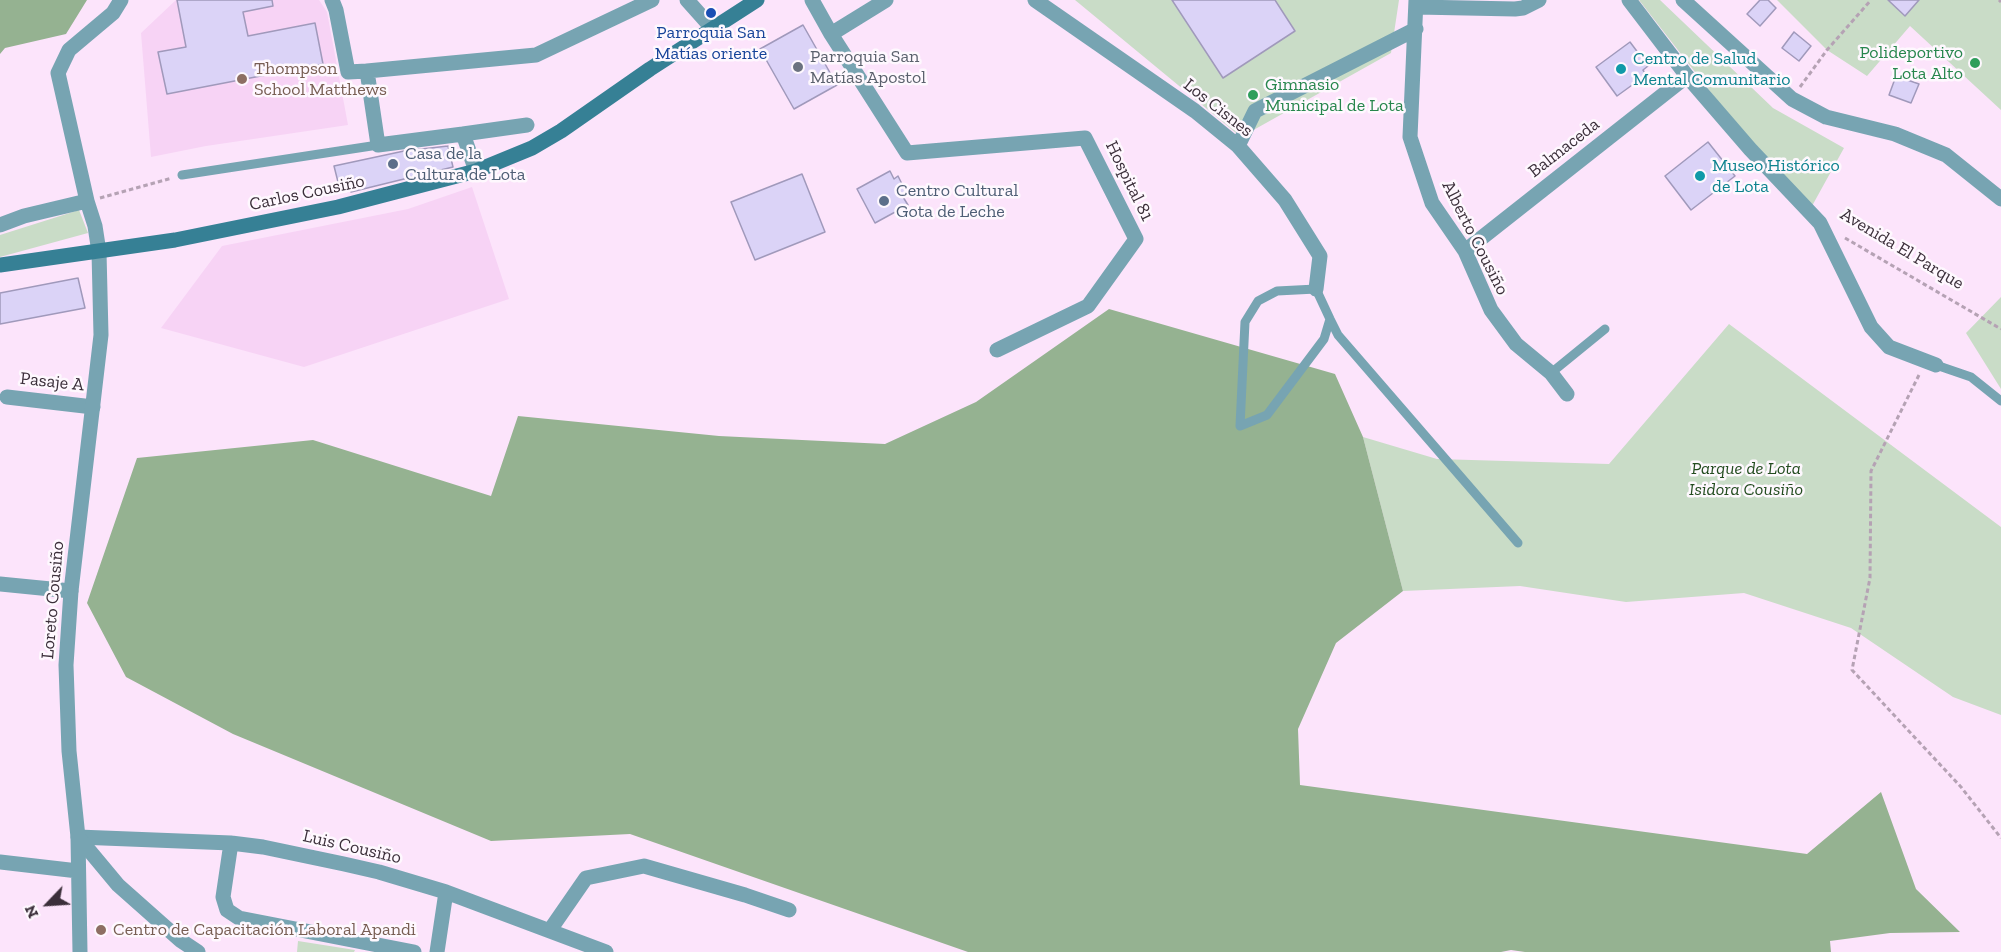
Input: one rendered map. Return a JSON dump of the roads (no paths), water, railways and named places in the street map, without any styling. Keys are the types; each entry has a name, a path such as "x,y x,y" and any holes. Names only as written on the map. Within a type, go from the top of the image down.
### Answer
{"main road":[{"name":"Carlos Cousiño","path":"0,265 145,246 338,207 476,171 532,148 561,131 757,0"},
{"name":"Carlos Cousiño","path":"0,275 31,261"}],"street":[{"name":"Loreto Cousiño","path":"80,952 78,837 69,751 66,665 71,591 101,318 99,252 95,226 87,201 58,73 69,50 113,14 121,0"},
{"path":"332,0 348,72 537,55 652,0"},
{"path":"687,0 712,28"},
{"path":"812,0 831,34 886,0"},
{"name":"Los Cisnes","path":"1035,0 1195,111 1238,146 1285,200 1320,256 1316,289"},
{"path":"1416,4 1515,9 1523,8 1539,0"},
{"name":"Avenida El Parque","path":"1629,0 1687,76 1820,223 1871,327 1889,347 1931,363"},
{"path":"1683,0 1792,99 1826,117 1895,134 1946,155 2001,199"},
{"name":"Alberto Cousiño","path":"1416,4 1410,137 1432,203 1465,251 1491,310 1516,345 1551,373 1567,394"},
{"path":"1238,146 1255,111 1416,29"},
{"name":"Hospital 81","path":"831,34 907,153 1085,138 1136,239 1088,306 997,350"},
{"path":"367,71 378,145 527,125"},
{"name":"Balmaceda","path":"1465,251 1687,76"},
{"path":"463,134 476,171"},
{"path":"0,225 24,216 87,201"},
{"name":"Pasaje A","path":"7,397 93,406"},
{"path":"0,584 71,591"},
{"path":"78,837 118,885 180,940 198,952"},
{"name":"Luis Cousiño","path":"78,837 231,843 273,849 379,872 446,892 606,952"},
{"path":"231,843 223,897 227,910 239,918 414,952"},
{"path":"0,862 78,871"},
{"path":"550,930 586,878 644,866 789,910"},
{"path":"438,952 446,892"}],"lane":[{"path":"182,175 378,145"},
{"path":"1330,319 1324,339 1267,415 1240,426 1245,322 1258,301 1277,291 1316,289 1338,335 1518,543"},
{"path":"1551,373 1605,329"},
{"path":"1931,363 1971,377 2001,401"}],"place":[{"name":"Parroquia San Matías oriente","path":"711,13"},
{"name":"Polideportivo Lota Alto","path":"1975,63"},
{"name":"Parroquia San Matías Apostol","path":"798,67"},
{"name":"Centro de Salud Mental Comunitario","path":"1621,69"},
{"name":"Thompson School Matthews","path":"242,79"},
{"name":"Gimnasio Municipal de Lota","path":"1253,95"},
{"name":"Casa de la Cultura de Lota","path":"393,164"},
{"name":"Museo Histórico de Lota","path":"1700,176"},
{"name":"Centro Cultural Gota de Leche","path":"884,201"},
{"name":"Centro de Capacitación Laboral Apandi","path":"101,930"}],"park label":[{"name":"Parque de Lota Isidora Cousiño","path":"1746,479"}]}
